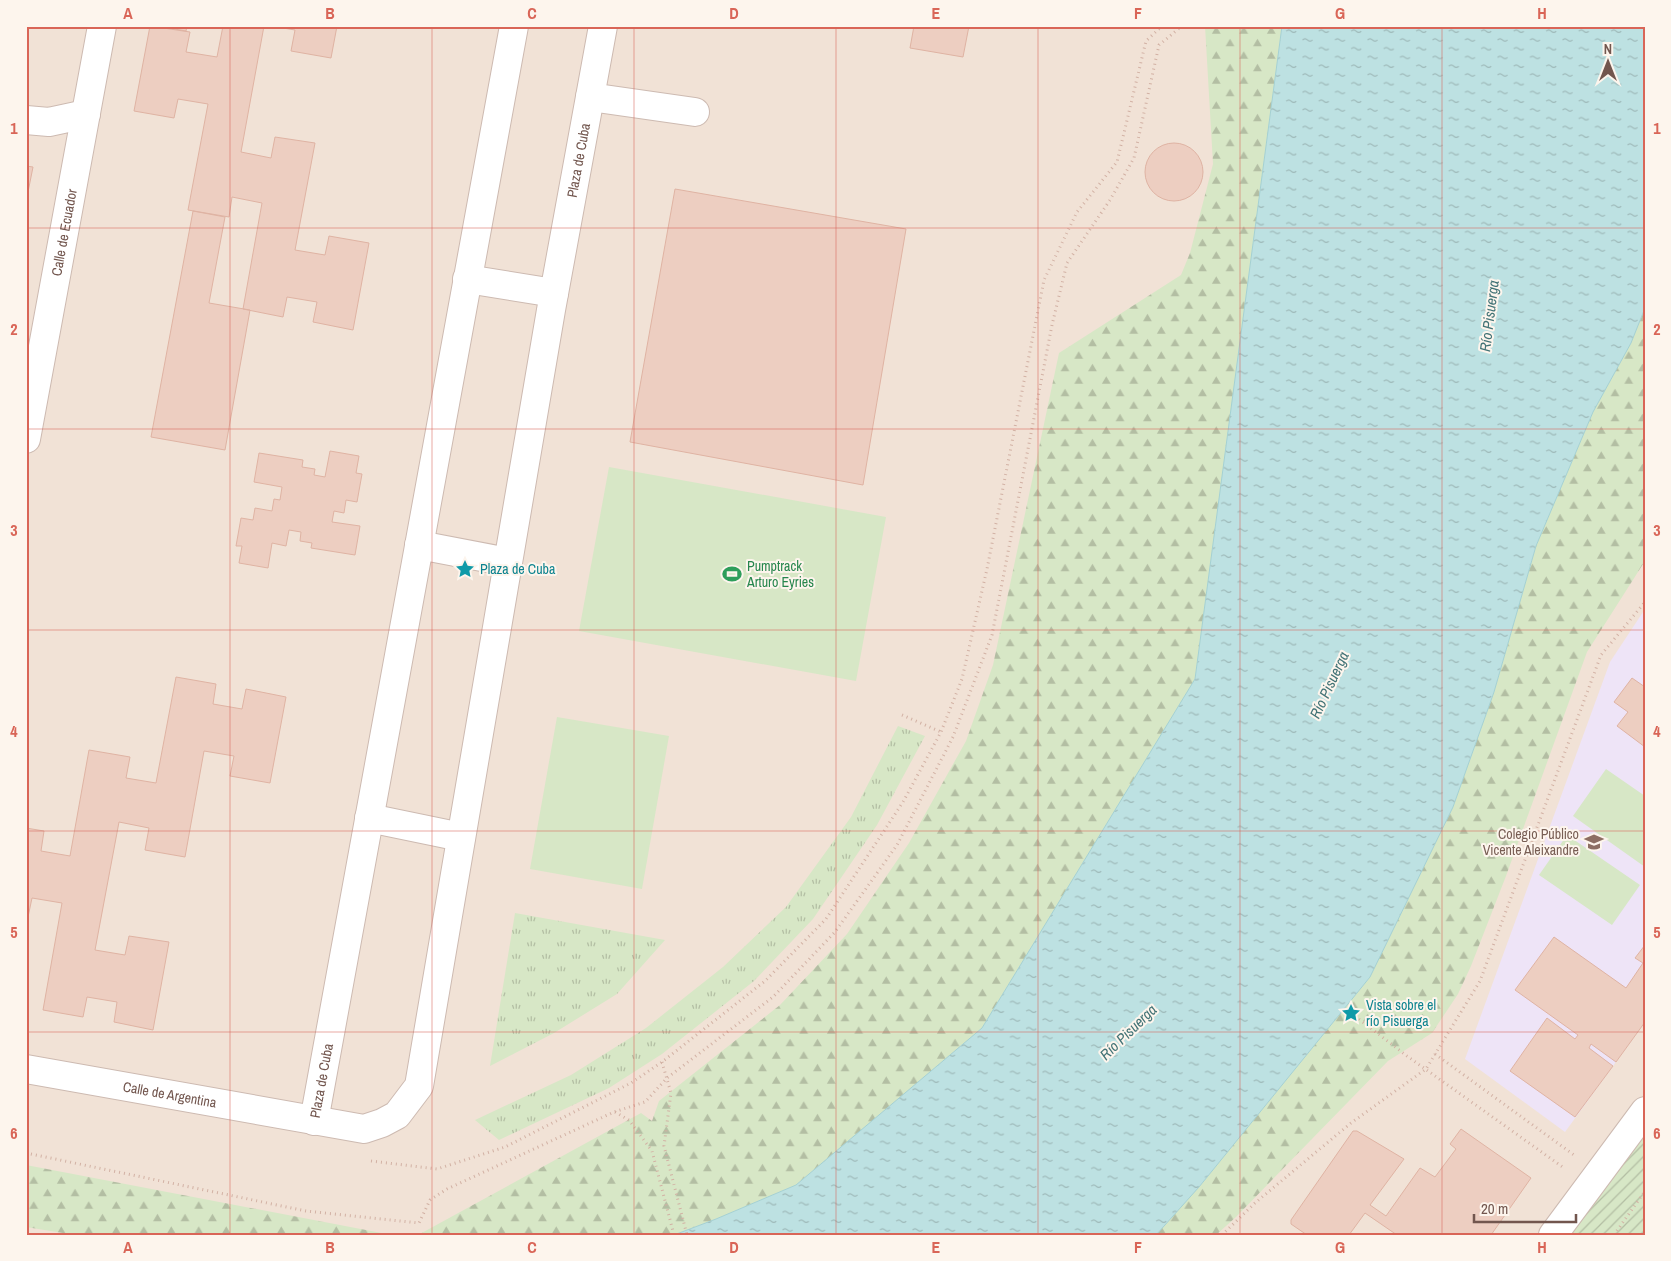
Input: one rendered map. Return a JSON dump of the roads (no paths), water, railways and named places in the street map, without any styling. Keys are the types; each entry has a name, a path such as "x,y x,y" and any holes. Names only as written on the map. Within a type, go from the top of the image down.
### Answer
{"street":[{"name":"Calle de Ecuador","path":"26,439 102,26"},
{"name":"Plaza de Cuba","path":"514,26 314,1121 364,1129 382,1124 397,1115 419,1086 554,293 603,26"},
{"path":"590,97 695,112"},
{"path":"26,120 49,122 86,114"},
{"path":"467,279 554,293"},
{"path":"419,545 508,562"},
{"path":"369,818 461,837"},
{"name":"Calle de Argentina","path":"26,1068 314,1121"},
{"path":"1553,1235 1645,1111"}],"water":[{"name":"Río Pisuerga","path":"1282,26 1645,26 1645,308 1631,343 1593,412 1536,546 1494,692 1453,807 1370,977 1199,1187 1156,1235 674,1235 796,1185 982,1028 1195,679"}],"place":[{"name":"Plaza de Cuba","path":"465,569"},
{"name":"Pumptrack Arturo Eyries","path":"732,574"},
{"name":"Colegio Público Vicente Aleixandre","path":"1594,842"},
{"name":"Vista sobre el río Pisuerga","path":"1351,1013"}]}
